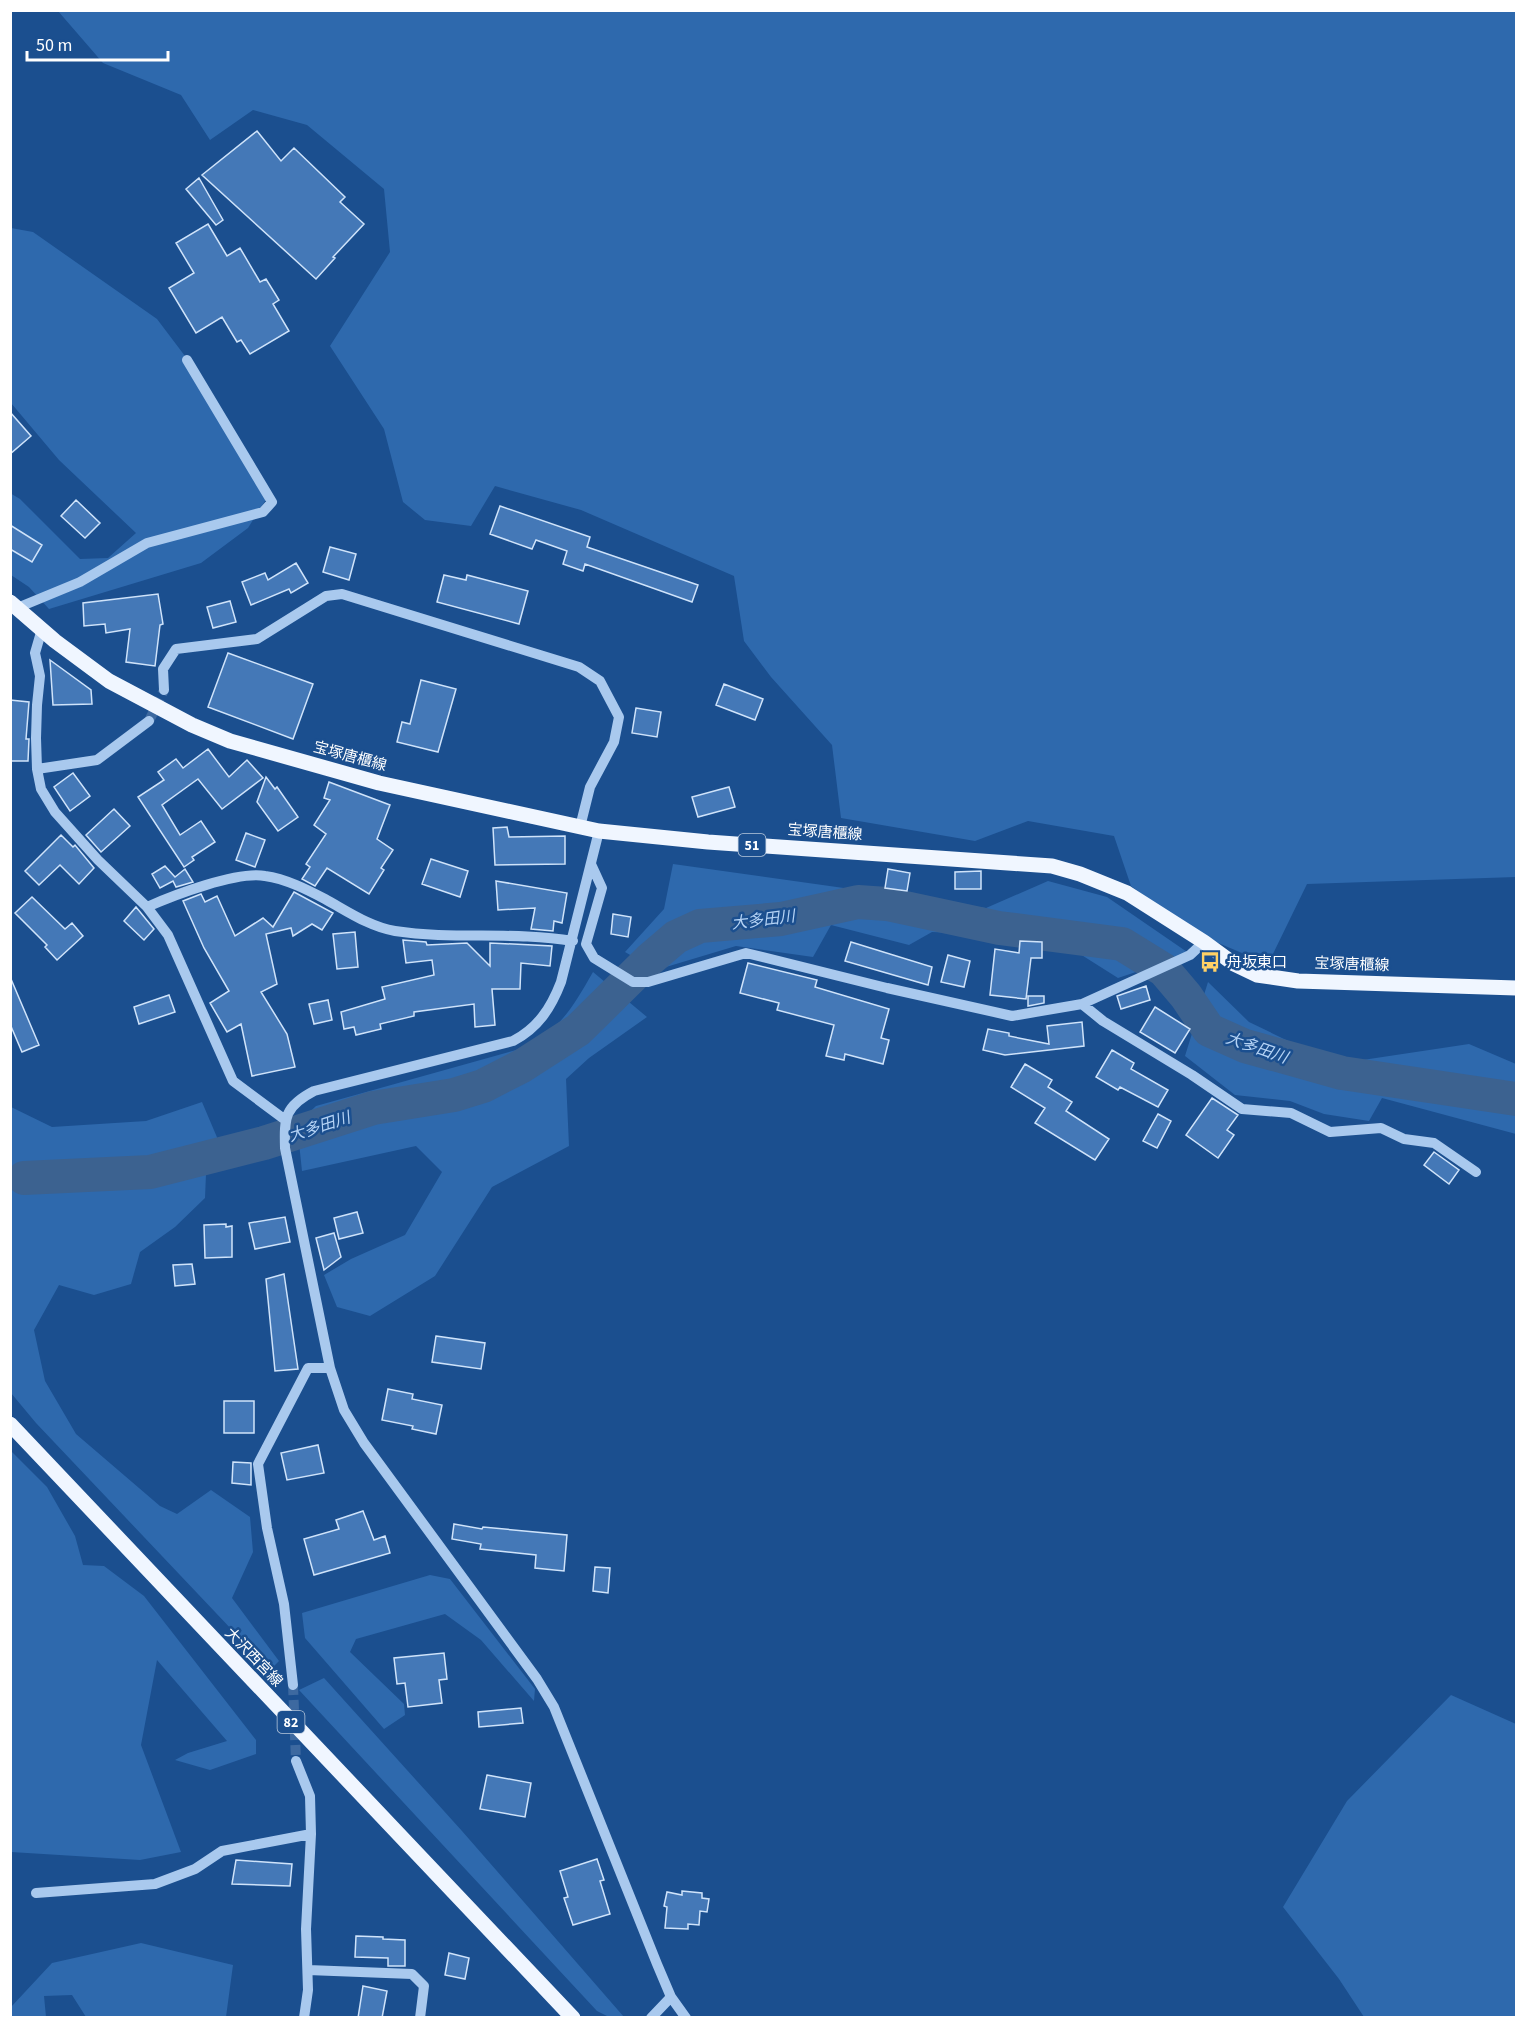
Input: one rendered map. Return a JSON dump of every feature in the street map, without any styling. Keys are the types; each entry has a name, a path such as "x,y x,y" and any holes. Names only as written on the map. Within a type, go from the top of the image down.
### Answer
{"main road":[{"name":"宝塚唐櫃線","path":"14,605 76,657 109,681 192,725 230,741 389,786 598,831 708,842 1052,866 1080,874 1126,893 1204,942 1234,964 1257,975 1298,981 1516,988"},
{"name":"大沢西宮線","path":"10,1424 573,2018"}],"street":[{"path":"14,605 80,582 147,543 263,512 272,502 187,360"},
{"path":"164,690 163,669 176,649 257,639 326,596 342,594 579,668 600,681 620,717 614,742 590,787 580,827"},
{"path":"42,629 35,653 40,676 37,705 37,769 41,789 55,812 98,860 147,907 168,935 233,1080 284,1119"},
{"path":"37,769 97,760 149,721"},
{"path":"598,831 573,941 561,982 553,1002 534,1027 513,1041 314,1091 299,1099 284,1119 285,1148 330,1368 344,1410 364,1443 537,1680 554,1707 671,1996 686,2018"},
{"path":"591,863 602,888 586,944 594,958 633,982 648,982 746,953 1012,1017 1082,1004 1190,955 1204,942"},
{"path":"147,907 228,878 263,875 309,890 376,927 393,931 445,936 498,935 573,941"},
{"path":"1082,1004 1103,1021 1192,1075 1242,1109 1291,1113 1330,1132 1381,1128 1404,1139 1434,1143 1476,1172"},
{"path":"293,1685 284,1604 267,1528 258,1464 308,1368 330,1368"},
{"path":"296,1761 310,1796 311,1833 306,1929 308,1970 304,2018"},
{"path":"36,1893 155,1884 195,1869 222,1851 311,1833"},
{"path":"308,1970 412,1974 424,1986 420,2018"},
{"path":"651,2018 671,1996"}],"shaded area":[{"path":"58,11 1516,11 1516,877 1307,884 1268,964 1197,934 1131,886 1114,836 1028,821 975,841 841,818 832,745 771,677 744,641 734,576 581,510 495,486 471,526 425,520 403,502 384,429 330,346 390,252 384,189 307,125 253,110 210,140 181,95 103,63"},
{"path":"11,228 33,232 157,319 191,364 270,493 248,528 201,563 49,609 29,587 11,575 10,493 20,499 80,559 108,558 136,533 59,460 11,403"},
{"path":"673,864 986,908 1048,881 1107,897 1190,954 1118,978 1080,954 1062,939 997,932 980,934 932,932 909,945 831,925 813,957 736,946 656,970 625,952 664,909"},
{"path":"593,972 647,1017 589,1058 566,1079 569,1146 492,1187 435,1276 370,1316 337,1307 324,1275 351,1259 405,1235 442,1172 416,1146 302,1171 297,1124 316,1106 534,1045 568,1012"},
{"path":"1208,982 1249,1022 1336,1064 1469,1044 1516,1064 1516,1134 1382,1098 1369,1121 1324,1114 1290,1101 1235,1095 1185,1056"},
{"path":"202,1102 219,1142 206,1174 205,1198 175,1227 140,1252 131,1284 94,1295 59,1285 34,1330 45,1381 76,1434 160,1506 177,1514 211,1490 250,1517 253,1552 232,1598 279,1661 270,1670 36,1423 11,1393 11,1107 52,1127 146,1121"},
{"path":"10,1450 47,1487 75,1536 83,1565 104,1566 144,1596 256,1740 256,1754 210,1770 175,1760 188,1753 227,1741 157,1660 141,1745 181,1852 140,1860 11,1852"},
{"path":"430,1575 450,1579 535,1689 534,1701 481,1640 445,1614 356,1639 350,1652 404,1704 405,1715 384,1729 305,1638 302,1613"},
{"path":"324,1678 462,1831 624,2017 609,2017 597,2011 299,1690"},
{"path":"1451,1695 1516,1724 1516,2017 1364,2017 1339,1979 1283,1907 1347,1801"},
{"path":"141,1943 233,1965 226,2017 86,2017 72,1995 44,1996 46,2017 11,2017 11,2007 52,1963"}],"building":[{"path":"257,131 281,161 294,148 345,197 340,202 364,224 316,279 202,175"},
{"path":"199,178 223,220 216,225 186,189"},
{"path":"208,224 227,256 240,248 260,282 266,279 279,300 273,304 289,331 250,354 241,340 237,342 222,317 196,333 169,288 194,273 176,243"},
{"path":"10,412 31,436 10,454"},
{"path":"76,500 100,523 85,538 61,516"},
{"path":"500,506 590,537 587,547 698,585 692,602 585,564 583,571 563,564 567,551 536,540 532,549 490,534"},
{"path":"10,525 42,545 32,562 10,549"},
{"path":"330,547 356,554 349,580 323,572"},
{"path":"296,563 308,583 291,593 289,589 251,605 242,582 265,573 268,580"},
{"path":"444,575 466,580 467,575 528,591 519,624 437,602"},
{"path":"158,594 163,624 160,625 155,666 126,662 130,629 106,633 105,624 84,626 83,603"},
{"path":"230,601 236,622 213,628 207,607"},
{"path":"228,653 313,684 293,739 208,707"},
{"path":"50,660 91,690 92,704 53,705"},
{"path":"421,680 456,689 438,752 397,742 402,722 410,724"},
{"path":"724,684 763,699 755,720 716,705"},
{"path":"10,700 29,702 26,739 29,739 28,761 10,761"},
{"path":"636,708 661,712 657,737 632,733"},
{"path":"208,749 229,777 247,760 263,778 222,809 198,779 162,805 180,835 201,821 215,842 192,857 194,860 184,867 138,797 164,780 158,772 176,759 183,768"},
{"path":"73,773 90,796 70,811 54,787"},
{"path":"266,777 275,789 277,787 298,817 278,831 257,802"},
{"path":"329,782 390,805 377,839 393,850 381,868 384,870 369,894 327,868 315,886 302,879 310,867 306,864 326,834 314,825 330,800 324,798"},
{"path":"729,787 735,807 698,817 692,797"},
{"path":"114,809 130,826 101,852 86,835"},
{"path":"507,827 509,837 565,836 565,864 495,865 493,828"},
{"path":"246,833 265,840 255,867 236,860"},
{"path":"61,835 73,847 75,845 94,868 79,884 60,865 39,885 25,871"},
{"path":"431,859 468,871 460,897 422,884"},
{"path":"165,866 175,877 185,869 193,882 176,887 173,881 160,888 152,874"},
{"path":"888,869 910,873 907,891 885,888"},
{"path":"981,871 981,889 955,889 955,872"},
{"path":"496,881 567,893 562,923 554,921 553,931 531,929 535,908 498,910"},
{"path":"294,892 333,913 322,930 312,924 293,936 291,928 266,934 277,984 261,992 287,1034 295,1067 252,1076 241,1024 227,1032 210,1003 229,991 204,948 183,901 201,894 205,902 217,896 235,936 263,918 273,927"},
{"path":"32,897 65,929 72,923 83,936 57,960 45,947 47,945 15,913"},
{"path":"136,907 154,929 144,940 124,921"},
{"path":"613,914 631,917 628,937 611,934"},
{"path":"355,932 358,967 337,969 333,934"},
{"path":"403,940 426,942 427,945 467,943 490,966 490,943 552,946 550,966 521,963 520,989 492,989 495,1025 475,1027 474,1004 414,1012 414,1016 380,1024 381,1029 356,1035 354,1027 344,1029 341,1012 385,999 382,987 434,975 432,960 406,963"},
{"path":"1020,941 1042,942 1042,958 1031,958 1026,999 990,995 995,949 1019,953"},
{"path":"851,942 932,967 928,985 845,961"},
{"path":"948,955 970,961 964,987 941,982"},
{"path":"748,963 817,980 815,987 889,1009 881,1038 889,1040 883,1064 845,1054 844,1060 826,1056 834,1025 777,1010 779,1003 740,993"},
{"path":"11,979 39,1045 22,1052 10,1024"},
{"path":"1146,986 1150,1000 1121,1009 1117,996"},
{"path":"169,995 175,1012 139,1024 134,1007"},
{"path":"1028,996 1044,996 1044,1003 1028,1006"},
{"path":"328,1000 332,1020 314,1024 309,1004"},
{"path":"1155,1007 1190,1029 1175,1053 1140,1032"},
{"path":"1082,1022 1084,1046 1005,1055 983,1050 988,1029 1049,1044 1047,1026"},
{"path":"1112,1050 1134,1063 1131,1069 1168,1090 1158,1107 1120,1087 1118,1090 1096,1077"},
{"path":"1025,1064 1052,1080 1048,1087 1072,1102 1066,1111 1109,1139 1095,1160 1035,1123 1045,1108 1011,1087"},
{"path":"1212,1098 1238,1115 1227,1130 1234,1135 1218,1158 1186,1135"},
{"path":"1158,1114 1171,1121 1157,1148 1143,1141"},
{"path":"1434,1152 1459,1170 1449,1184 1424,1165"},
{"path":"357,1212 363,1233 339,1239 334,1218"},
{"path":"285,1217 290,1242 255,1249 249,1223"},
{"path":"226,1224 226,1227 232,1226 232,1257 205,1258 204,1225"},
{"path":"334,1233 341,1257 324,1270 316,1238"},
{"path":"192,1264 195,1284 175,1286 173,1265"},
{"path":"284,1274 298,1369 275,1371 266,1279"},
{"path":"436,1336 485,1343 481,1369 432,1362"},
{"path":"388,1389 413,1394 412,1399 442,1405 436,1434 412,1429 413,1426 382,1420"},
{"path":"224,1401 254,1401 254,1433 224,1433"},
{"path":"318,1445 324,1473 287,1480 281,1453"},
{"path":"233,1462 251,1463 251,1485 232,1483"},
{"path":"363,1511 374,1540 385,1536 390,1553 314,1575 304,1539 339,1529 336,1520"},
{"path":"454,1524 482,1529 483,1527 567,1535 564,1571 535,1568 536,1555 480,1549 481,1544 452,1539"},
{"path":"595,1567 610,1568 608,1593 593,1591"},
{"path":"444,1653 447,1679 439,1680 442,1703 408,1707 405,1683 397,1684 394,1658"},
{"path":"521,1708 523,1723 479,1727 478,1712"},
{"path":"487,1775 531,1783 525,1817 480,1809"},
{"path":"597,1859 604,1880 600,1881 610,1914 573,1925 564,1898 568,1897 560,1871"},
{"path":"236,1860 292,1864 290,1886 232,1884"},
{"path":"682,1891 702,1893 702,1898 709,1899 707,1912 700,1911 699,1925 688,1924 688,1929 665,1928 667,1907 664,1906 667,1892 682,1895"},
{"path":"356,1936 405,1940 405,1966 388,1966 388,1958 355,1957"},
{"path":"449,1953 469,1958 465,1979 445,1975"},
{"path":"363,1986 387,1991 382,2018 358,2018"}],"waterway":[{"name":"大多田川","path":"24,1178 150,1172 264,1143 373,1108 454,1095 483,1086 522,1066 578,1030 649,960 676,937 700,926 781,919 858,902 887,904 999,928 1122,944 1164,970 1186,996 1209,1030 1245,1046 1342,1073 1516,1099"}],"tunnel":[{"path":"149,721 164,690"},
{"path":"293,1685 296,1761"}],"place":[{"name":"舟坂東口","path":"1210,962"}]}
